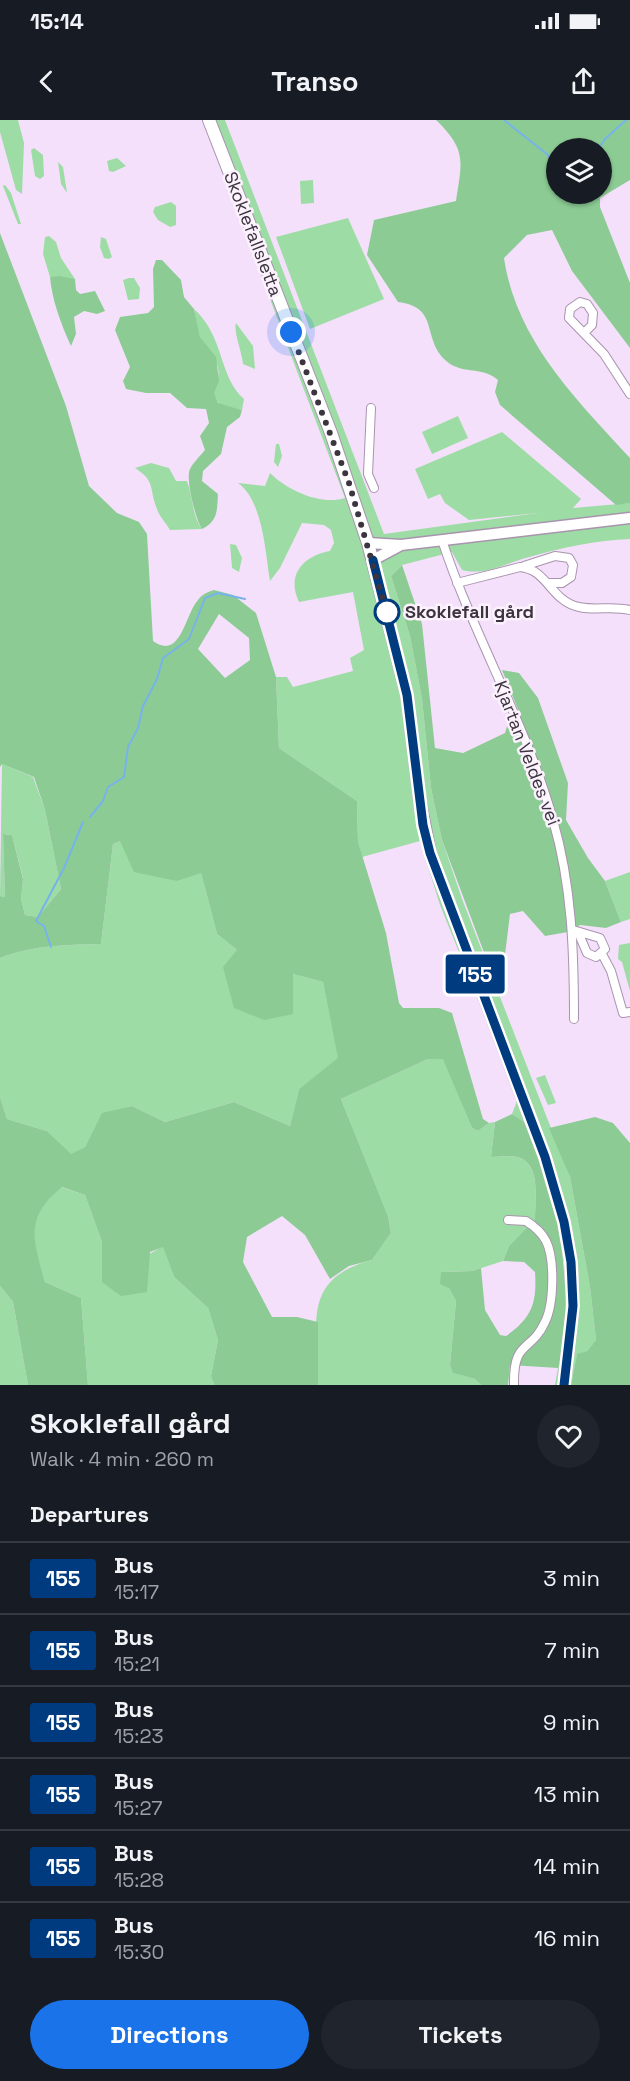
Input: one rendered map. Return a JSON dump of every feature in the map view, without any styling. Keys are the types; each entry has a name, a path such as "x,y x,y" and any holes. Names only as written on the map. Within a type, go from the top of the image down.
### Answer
{"main road":[{"name":"Skoklefallsletta","path":"209,120 331,433 370,551 407,695 423,825 430,853 545,1157 564,1222 571,1262 573,1306 564,1385"},
{"path":"370,551 401,545 630,518"},
{"path":"370,551 401,545"}],"street":[{"path":"584,333 604,354 630,394"},
{"path":"371,408 368,474 374,488"},
{"name":"Kjartan Veldes vei","path":"442,540 473,624 508,698 550,810 568,882 576,931 574,1019"},
{"path":"457,582 555,556 569,558 573,569 569,580 555,584 547,582"},
{"path":"520,567 529,568 547,582 561,598 578,607 630,610"},
{"path":"576,931 600,938 605,949 602,954 611,971 623,1013 630,1012"},
{"name":"Kjartan Veldes vei","path":"576,931 587,953 596,957 602,954"},
{"path":"508,1220 526,1221 546,1240 552,1284 551,1304 544,1324 517,1354 514,1385"}],"green space":[{"path":"0,120 18,120 24,143 22,194 16,190 0,132"},
{"path":"204,120 225,120 384,534 538,513 469,520 445,503 440,494 428,499 415,469 502,432 581,499 573,508 630,503 630,539 566,548 479,571 462,570 452,552 402,565 391,576 410,636 422,699 431,788 442,840 462,899 570,1177 590,1287 596,1340 587,1351 577,1355 571,1385 555,1385 558,1368 563,1359 566,1296 563,1243 526,1123 512,1114 517,1101 440,905 420,841 362,857 358,842 357,801 279,748 276,677 287,677 293,687 353,671 350,658 364,650 353,592 299,602 295,592 296,575 305,562 330,551 334,543 331,530 324,525 302,523 280,568 270,581 258,514 246,491 238,483 265,486 270,473 305,495 326,500 345,498"},
{"path":"436,120 630,120 630,180 612,191 612,138 546,138 546,204 600,204 630,283 630,348 572,271 552,230 527,235 504,258 521,316 535,342 551,367 630,458 630,503 616,505 500,405 495,392 498,380 485,373 457,367 444,359 433,341 425,316 411,305 398,302 367,255 374,220 456,201 460,157 453,140"},
{"path":"34,148 43,155 44,176 40,179 35,176 31,150"},
{"path":"117,158 126,166 113,172 109,171 107,161"},
{"path":"58,162 63,167 67,193 61,184"},
{"path":"313,180 314,203 301,204 300,181"},
{"path":"5,185 11,193 21,224 18,224 3,186"},
{"path":"171,202 176,206 176,225 170,227 158,220 153,212 155,207"},
{"path":"348,218 384,299 310,329 276,237"},
{"path":"0,233 66,406 89,486 117,513 139,522 147,534 153,641 162,646 176,641 198,600 214,590 233,595 256,613 276,677 279,748 357,801 358,842 386,933 399,1003 403,1008 439,1008 452,1013 483,1119 489,1123 478,1131 472,1128 443,1059 428,1059 341,1099 388,1216 391,1233 372,1260 349,1266 330,1279 305,1235 282,1216 247,1237 243,1262 272,1317 297,1317 318,1322 318,1385 214,1385 211,1376 218,1340 208,1308 174,1277 163,1247 150,1252 147,1292 121,1296 102,1282 102,1242 85,1195 62,1187 41,1210 37,1220 35,1242 45,1282 81,1298 88,1385 28,1385 13,1302 0,1286 0,1097 7,1119 47,1131 71,1154 85,1147 102,1113 132,1106 165,1122 234,1102 290,1126 299,1089 338,1058 323,982 293,974 293,1014 264,1020 234,1008 223,967 237,950 217,934 201,873 177,881 134,872 120,841 113,844 101,944 37,948 0,958 0,896 5,897 3,834 12,835 23,879 21,899 25,915 38,917 61,889 45,810 34,777 2,764 0,767","holes":["219,614 249,638 250,660 225,678 198,649"]},
{"path":"49,236 56,242 61,258 75,279 50,277 43,254 45,237"},
{"path":"101,237 106,239 112,257 109,259 104,258 100,247"},
{"path":"156,260 162,260 181,280 184,297 194,309 200,337 216,357 219,381 214,393 218,403 242,410 240,417 227,427 221,454 203,471 202,481 218,494 214,519 202,529 192,499 189,474 191,467 205,450 200,436 209,423 206,409 187,408 170,393 146,393 126,389 123,381 130,367 115,330 120,317 148,313 154,307 153,269"},
{"path":"50,277 75,279 76,290 80,294 95,291 105,311 97,314 84,311 74,317 76,334 71,346 51,286"},
{"path":"134,278 140,288 139,299 128,300 123,280"},
{"path":"194,309 211,332 230,379 244,399 242,410 219,404 213,393 217,382 218,367 200,337"},
{"path":"236,323 253,346 255,369 243,364"},
{"path":"458,416 468,438 432,454 422,432"},
{"path":"276,444 279,444 282,456 278,467 274,462"},
{"path":"151,463 169,468 176,481 187,481 196,518 202,529 170,530 158,512 149,481 135,468"},
{"path":"230,544 236,545 242,558 239,572 232,568"},
{"path":"402,565 422,624 435,748 463,753 505,733 510,716 519,712 502,670 519,673 538,698 568,783 566,820 588,858 605,881 621,922 606,928 580,925 568,932 545,936 523,911 510,914 502,979 495,982 442,840 431,788 422,699 410,636 391,576"},
{"path":"2,764 33,777 45,810 61,889 38,917 25,915 21,899 23,878 12,835 3,834 5,897 0,896"},
{"path":"120,841 201,873 217,934 237,950 293,1014 293,974 323,982 339,1059 299,1089 290,1126 234,1102 165,1122 132,1106 102,1114 85,1147 71,1155 47,1131 7,1119 0,1097 0,958 37,948 101,944 113,844"},
{"path":"630,872 630,919 621,922 605,881"},
{"path":"630,943 630,991 622,962 618,959 619,945"},
{"path":"428,1059 444,1059 472,1128 478,1131 489,1123 495,1122 491,1157 520,1158 527,1162 534,1177 535,1219 509,1246 503,1261 472,1271 441,1272 456,1301 450,1365 454,1373 475,1379 481,1385 318,1385 316,1324 323,1292 333,1279 349,1268 372,1260 391,1233 388,1216 341,1099"},
{"path":"545,1075 556,1103 548,1105 536,1078"},
{"path":"512,1114 526,1123 559,1213 566,1296 563,1359 558,1368 510,1365 508,1385 481,1385 475,1379 453,1373 450,1365 456,1301 449,1288 440,1284 441,1272 472,1271 481,1268 485,1310 500,1335 506,1336 515,1329 531,1309 535,1293 535,1272 524,1262 503,1261 509,1246 535,1219 534,1176 527,1162 520,1158 491,1157 495,1122"},
{"path":"595,1117 613,1123 630,1143 630,1385 571,1385 577,1354 587,1351 596,1340 590,1287 570,1177 549,1128"},
{"path":"61,1187 85,1195 102,1242 102,1282 163,1246 174,1277 208,1308 218,1340 211,1376 214,1385 88,1385 81,1298 45,1282 35,1242 36,1221 49,1200"},
{"path":"0,1286 13,1302 28,1385 0,1385"}],"waterway":[{"path":"504,120 546,153"},
{"path":"606,138 626,120"},
{"path":"90,817 103,801 108,787 124,777 128,747 138,728 143,706 157,679 163,658 189,639 205,598 218,593 245,599"},
{"path":"51,947 44,926 36,921 64,868 83,822"}],"bus line":[{"name":"155","path":"373,560 404,679 423,825 430,853 545,1157 564,1222 571,1262 573,1306 564,1385"}],"place":[{"name":"Skoklefall gård","path":"387,612"}],"route":[{"path":"291,332 349,483 388,617 387,612"}]}
